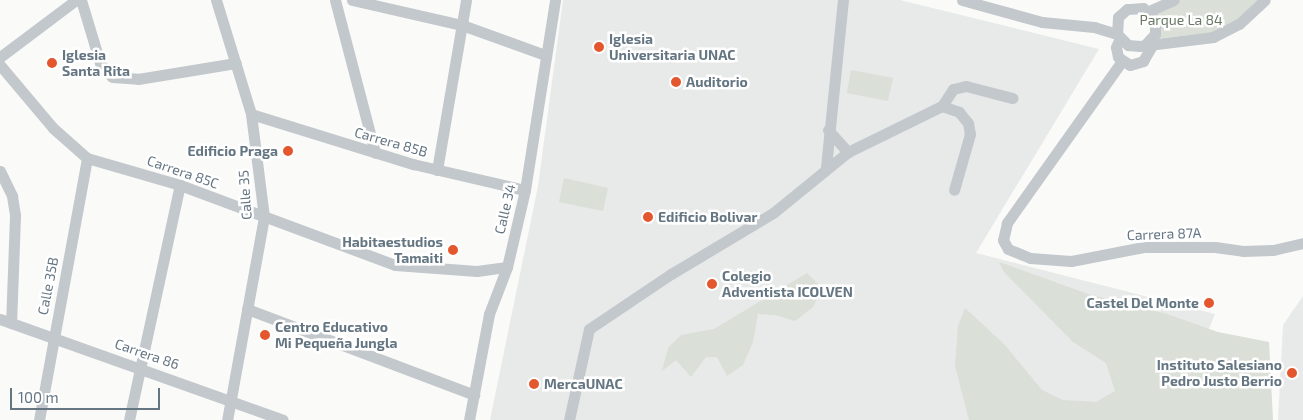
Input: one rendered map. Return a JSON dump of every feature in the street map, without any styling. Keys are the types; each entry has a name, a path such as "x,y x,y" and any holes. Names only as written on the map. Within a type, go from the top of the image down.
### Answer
{"street":[{"path":"0,57 76,0"},
{"path":"80,0 100,63 112,77 138,79 236,63"},
{"name":"Calle 35","path":"216,0 251,114 264,217 227,420"},
{"path":"335,0 375,153"},
{"path":"352,0 462,25 545,55"},
{"path":"437,170 466,0"},
{"name":"Calle 34","path":"469,420 489,314 507,267 525,190 555,0"},
{"path":"826,167 828,130 842,0"},
{"path":"962,0 1042,22 1118,28"},
{"path":"1121,0 1116,52 1122,62 1139,64 1156,29 1144,6"},
{"path":"1118,28 1132,7 1174,0"},
{"path":"1118,28 1128,46 1204,39 1224,33 1239,24 1265,0"},
{"name":"Carrera 87A","path":"1122,62 1020,204 1003,231 1003,240 1008,249 1030,258 1071,261 1144,247 1206,247 1243,251 1273,250 1303,243"},
{"name":"Carrera 85C","path":"0,65 53,128 87,158 180,185 395,265 477,271 507,267"},
{"path":"569,420 589,330 671,274 773,213 826,167 848,152 942,106 953,89 966,86 1012,98"},
{"path":"942,106 959,112 968,123 970,134 954,190"},
{"name":"Carrera 85B","path":"251,114 375,153 437,170 525,190"},
{"path":"828,130 848,152"},
{"name":"Calle 35B","path":"39,420 87,158"},
{"path":"0,172 12,196 15,216 5,321"},
{"path":"129,420 180,185"},
{"path":"247,309 474,395"},
{"name":"Carrera 86","path":"5,321 283,420"}],"shaded area":[{"path":"563,0 900,0 1099,49 976,253 1215,314 1185,388 1126,420 490,420 538,186"},
{"name":"Instituto Salesiano Pedro Justo Berrio","path":"1303,296 1303,420 1278,420 1283,325"}],"green space":[{"name":"Parque La 84","path":"1172,0 1265,0 1228,31 1152,39 1149,11"},
{"path":"851,70 893,78 888,101 847,93"},
{"path":"564,178 608,188 603,211 559,202"},
{"path":"999,262 1088,294 1167,314 1218,332 1269,342 1273,420 969,420 955,366 958,326 965,308 1004,344 1042,390 1063,400 1096,402 1115,391 1106,363 1073,342 1004,272"},
{"path":"807,273 822,288 813,307 795,321 775,315 758,314 753,342 743,365 727,376 717,357 706,357 691,377 676,360 662,371 668,348 681,335 714,329"}],"place":[{"name":"Iglesia Universitaria UNAC","path":"599,47"},
{"name":"Iglesia Santa Rita","path":"52,63"},
{"name":"Auditorio","path":"676,82"},
{"name":"Edificio Praga","path":"288,151"},
{"name":"Edificio Bolivar","path":"648,217"},
{"name":"Habitaestudios Tamaiti","path":"453,250"},
{"name":"Colegio Adventista ICOLVEN","path":"712,284"},
{"name":"Castel Del Monte","path":"1209,303"},
{"name":"Centro Educativo Mi Pequeña Jungla","path":"265,335"},
{"name":"Instituto Salesiano Pedro Justo Berrio","path":"1292,373"},
{"name":"MercaUNAC","path":"534,384"}]}
